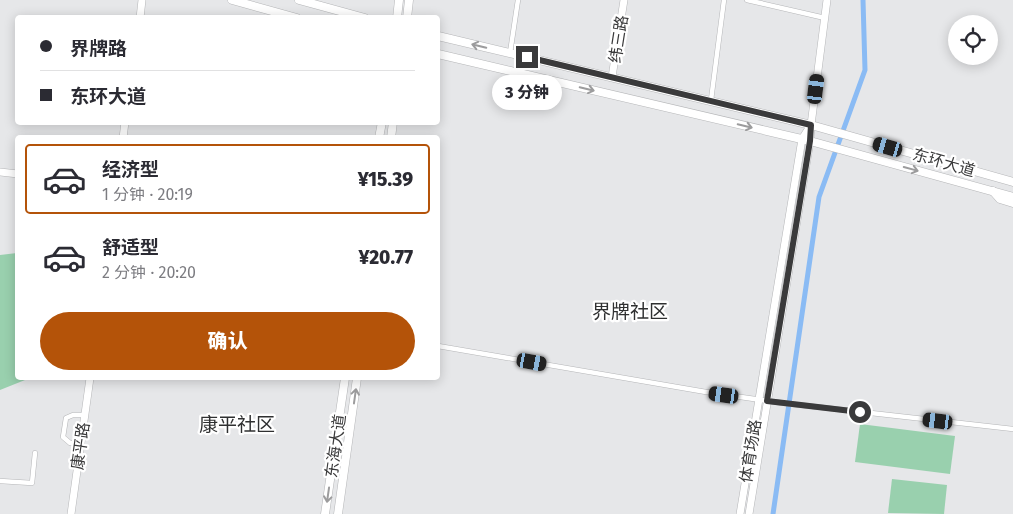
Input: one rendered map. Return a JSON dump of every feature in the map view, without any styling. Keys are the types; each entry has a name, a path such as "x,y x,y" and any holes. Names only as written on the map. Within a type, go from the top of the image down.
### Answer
{"main road":[{"path":"140,15 142,0"},
{"path":"232,0 286,15"},
{"path":"299,0 355,15"},
{"path":"397,15 399,0"},
{"path":"407,15 409,0"},
{"name":"纬三路","path":"612,77 624,0"},
{"name":"体育场路","path":"749,514 810,141 827,0"},
{"name":"东环大道","path":"440,36 811,125 1013,182"},
{"name":"东环大道","path":"440,54 802,139 1013,197"},
{"name":"体育场路","path":"740,514 802,139 811,125"},
{"path":"0,172 15,174"},
{"path":"996,177 1000,175 1013,178"},
{"path":"993,191 1000,199 1013,203"},
{"name":"康平路","path":"71,514 90,380"},
{"name":"东海大道","path":"325,514 344,380"},
{"name":"东海大道","path":"338,514 358,380"}],"street":[{"path":"510,53 518,0"},
{"path":"711,100 724,0"},
{"path":"747,0 824,18"},
{"path":"440,346 758,400 1013,429"},
{"path":"81,444 70,443 63,437 66,418 73,414 85,415"},
{"path":"0,480 32,483 35,453"}],"green space":[{"path":"15,253 15,380 25,380 0,390 0,255"},
{"path":"860,424 955,436 950,474 855,462"},
{"path":"892,479 947,485 944,514 888,513"}],"waterway":[{"path":"773,514 819,197 865,70 863,0"}],"district":[{"name":"界牌社区","path":"630,311"},
{"name":"康平社区","path":"237,424"}],"route":[{"path":"527,57 811,125 810,141 767,401 860,412"}]}
